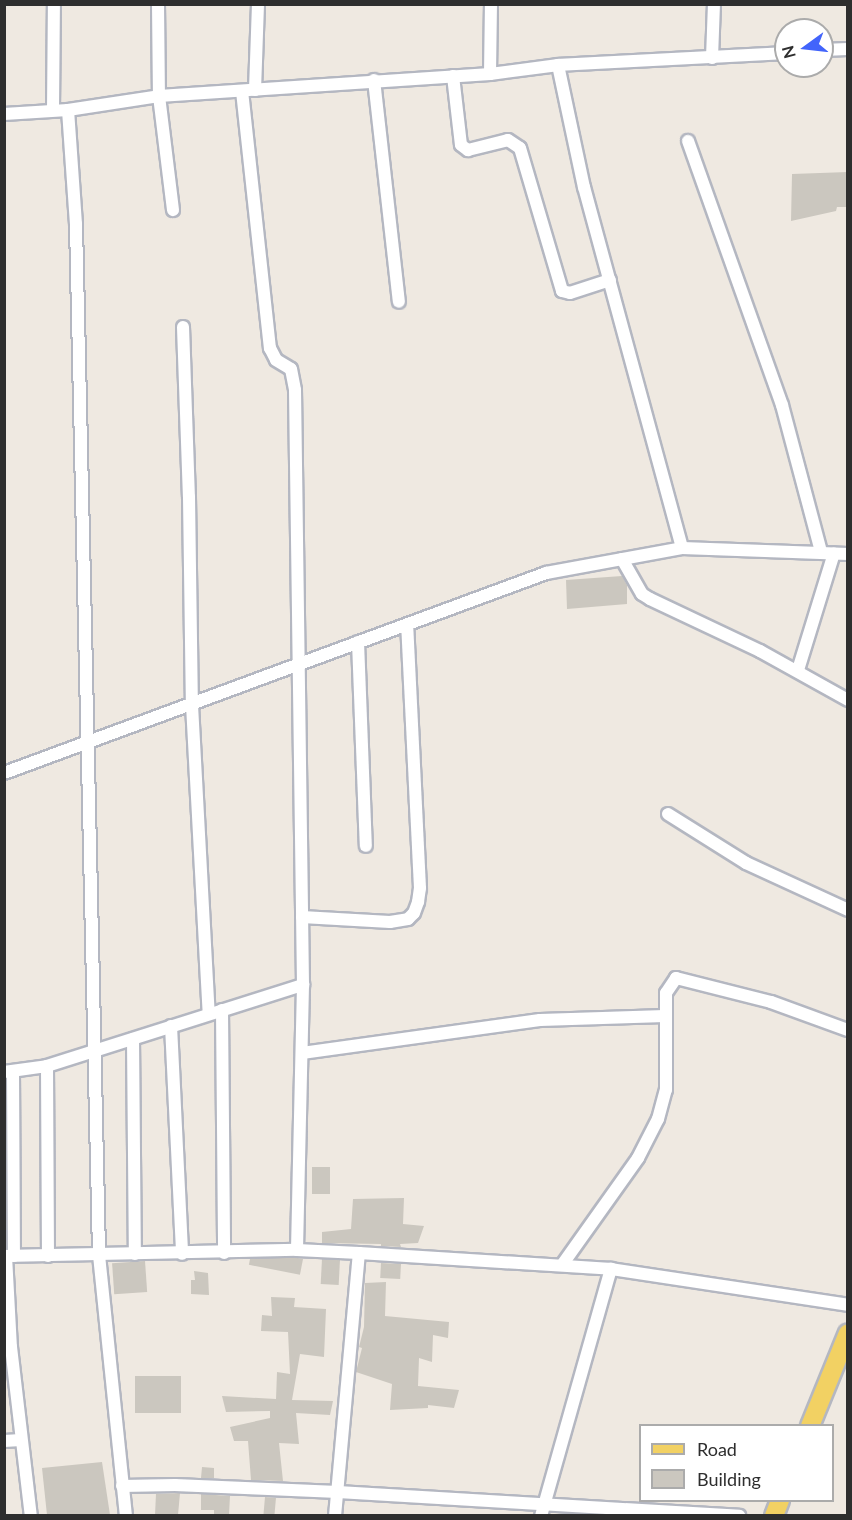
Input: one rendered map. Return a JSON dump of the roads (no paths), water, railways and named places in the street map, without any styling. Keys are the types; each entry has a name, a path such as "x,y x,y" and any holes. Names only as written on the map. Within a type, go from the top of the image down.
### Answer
{"main road":[{"path":"810,1424 846,1343"}],"street":[{"path":"53,110 54,4"},
{"path":"158,4 159,96 173,210"},
{"path":"258,4 248,91 270,348 276,360 291,369 296,390 297,664 303,984 297,1250"},
{"path":"490,74 491,4"},
{"path":"712,57 714,4"},
{"path":"4,114 68,110 159,96 490,74 558,65 774,54"},
{"path":"558,65 584,187 682,548"},
{"path":"453,76 461,145 468,150 508,140 520,148 562,291 570,293 610,280"},
{"path":"374,80 399,302"},
{"path":"68,110 76,224 99,1255 126,1515"},
{"path":"688,141 782,405 828,552 798,670"},
{"path":"183,327 189,497 192,705 209,1014"},
{"path":"4,773 546,573 682,548 848,554"},
{"path":"622,559 642,594 650,599 798,670 848,700"},
{"path":"302,917 390,921 408,919 414,913 418,902 420,888 407,626"},
{"path":"358,642 366,846"},
{"path":"668,814 746,863 848,910"},
{"path":"562,1264 638,1158 658,1119 666,1090 666,993 669,985 676,978 684,978 771,1002 848,1030"},
{"path":"31,1515 8,1347 9,1072 47,1066 94,1052 303,984"},
{"path":"222,1010 224,1253"},
{"path":"302,1053 540,1020 665,1016"},
{"path":"171,1026 182,1254"},
{"path":"133,1039 135,1254"},
{"path":"47,1066 48,1256"},
{"path":"8,1256 297,1250 562,1264 611,1269 848,1305"},
{"path":"335,1515 359,1253"},
{"path":"542,1510 611,1269"},
{"path":"4,1441 21,1440"},
{"path":"122,1486 175,1485 338,1492 542,1510 739,1515"}]}
